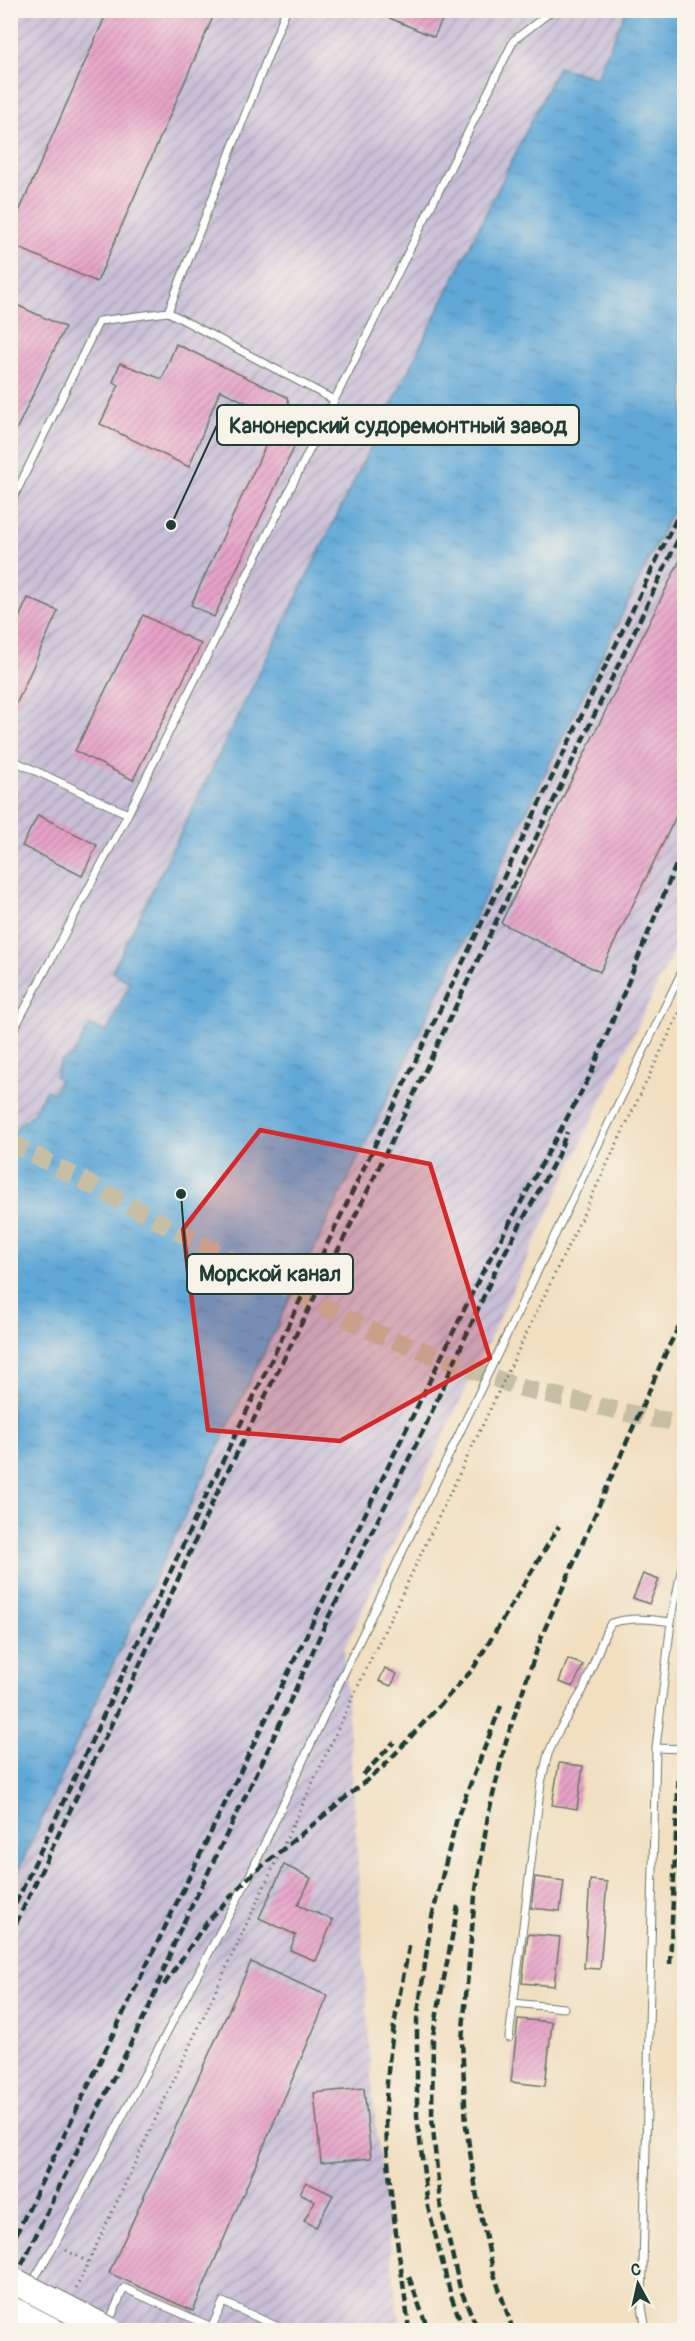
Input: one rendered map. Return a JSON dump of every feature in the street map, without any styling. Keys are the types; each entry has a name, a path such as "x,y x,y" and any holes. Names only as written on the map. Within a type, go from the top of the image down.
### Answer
{"highway":[{"path":"14,2296 48,2319"},
{"path":"14,2296 107,2331"}],"lane":[{"path":"168,312 286,10"},
{"path":"10,1037 128,814 514,40 553,10"},
{"path":"10,505 99,321 168,312 334,400"},
{"path":"10,759 128,814"},
{"path":"10,2319 14,2296 55,2244 249,1878 342,1677 684,967"},
{"path":"646,2331 642,2307 656,1748 671,1622 684,1556"},
{"path":"509,2038 541,1784 548,1754 583,1690 611,1623 625,1619 671,1622"},
{"path":"656,1748 684,1749"},
{"path":"513,2002 564,2008"},
{"path":"107,2331 124,2288 212,2327 223,2302 285,2331"},
{"path":"48,2319 78,2331"}],"path":[{"path":"75,2292 358,1686 684,1003"}],"highlighted area":[{"path":"260,1130 430,1164 490,1358 340,1441 208,1430 183,1229"}],"shaded area":[{"path":"11,11 626,11 596,79 559,67 112,972 130,982 107,1033 89,1025 53,1094 46,1091 32,1115 20,1124 11,1136"},
{"path":"684,487 684,930 612,1078 344,1649 373,2101 397,2305 402,2330 11,2330 11,1886 123,1643"}],"water":[{"path":"626,11 684,11 684,487 123,1643 11,1886 11,1136 20,1124 32,1115 46,1090 53,1093 60,1080 55,1076 61,1061 73,1056 89,1025 107,1032 130,982 112,972 558,67 596,78"}],"building":[{"path":"108,10 216,10 97,282 10,244 10,232"},
{"path":"371,10 418,10 442,20 434,37"},
{"path":"10,302 65,327 10,443"},
{"path":"176,344 287,397 299,437 214,617 191,605 273,430 268,413 220,390 189,467 100,424 119,385 113,382 120,363 162,379"},
{"path":"684,552 684,800 600,972 501,923"},
{"path":"28,598 58,611 10,718 10,638"},
{"path":"143,615 201,644 133,780 75,751"},
{"path":"38,815 97,845 82,876 22,846"},
{"path":"643,1574 659,1580 649,1604 633,1598"},
{"path":"568,1659 583,1665 573,1687 559,1682"},
{"path":"385,1668 397,1674 391,1686 379,1681"},
{"path":"559,1763 583,1766 577,1809 552,1805"},
{"path":"284,1865 311,1878 298,1905 333,1920 316,1961 290,1950 296,1935 259,1918"},
{"path":"535,1877 564,1881 560,1911 531,1908"},
{"path":"590,1880 607,1882 600,1969 584,1968"},
{"path":"528,1934 560,1937 554,1986 522,1983"},
{"path":"251,1962 328,1996 193,2311 109,2273"},
{"path":"518,2019 552,2022 545,2086 511,2082"},
{"path":"364,2088 371,2158 321,2163 314,2093"},
{"path":"306,2182 333,2195 316,2227 304,2221 315,2201 300,2193"}],"tunnel":[{"path":"10,1142 245,1267 376,1333 518,1387 649,1418 684,1423"}],"railway":[{"path":"10,1916 203,1502 684,503"},
{"path":"10,1936 141,1662 213,1501 371,1184 684,527"},
{"path":"10,2247 480,1277 590,1076 684,845"},
{"path":"10,2289 150,2005 178,1934 264,1758 329,1616 424,1429 496,1269 557,1157 567,1132"},
{"path":"513,2330 494,2274 477,2197 466,2126 462,2040 475,1896 488,1816 506,1741 543,1633 684,1316"},
{"path":"164,1985 206,1923 249,1877 383,1767 473,1669 559,1526"},
{"path":"464,2330 451,2296 428,2207 417,2116 417,2020 431,1921 457,1818 501,1706"},
{"path":"670,1964 684,1706"},
{"path":"363,1775 394,1742"},
{"path":"458,1906 433,2035 432,2118 440,2202 460,2288 478,2330"},
{"path":"409,2330 392,2198 387,2145 386,2096 390,2051 410,1942"},
{"path":"409,2277 428,2330"}],"place":[{"name":"Канонерский судоремонтный завод","path":"171,525"},
{"name":"Морской канал","path":"181,1194"}]}
